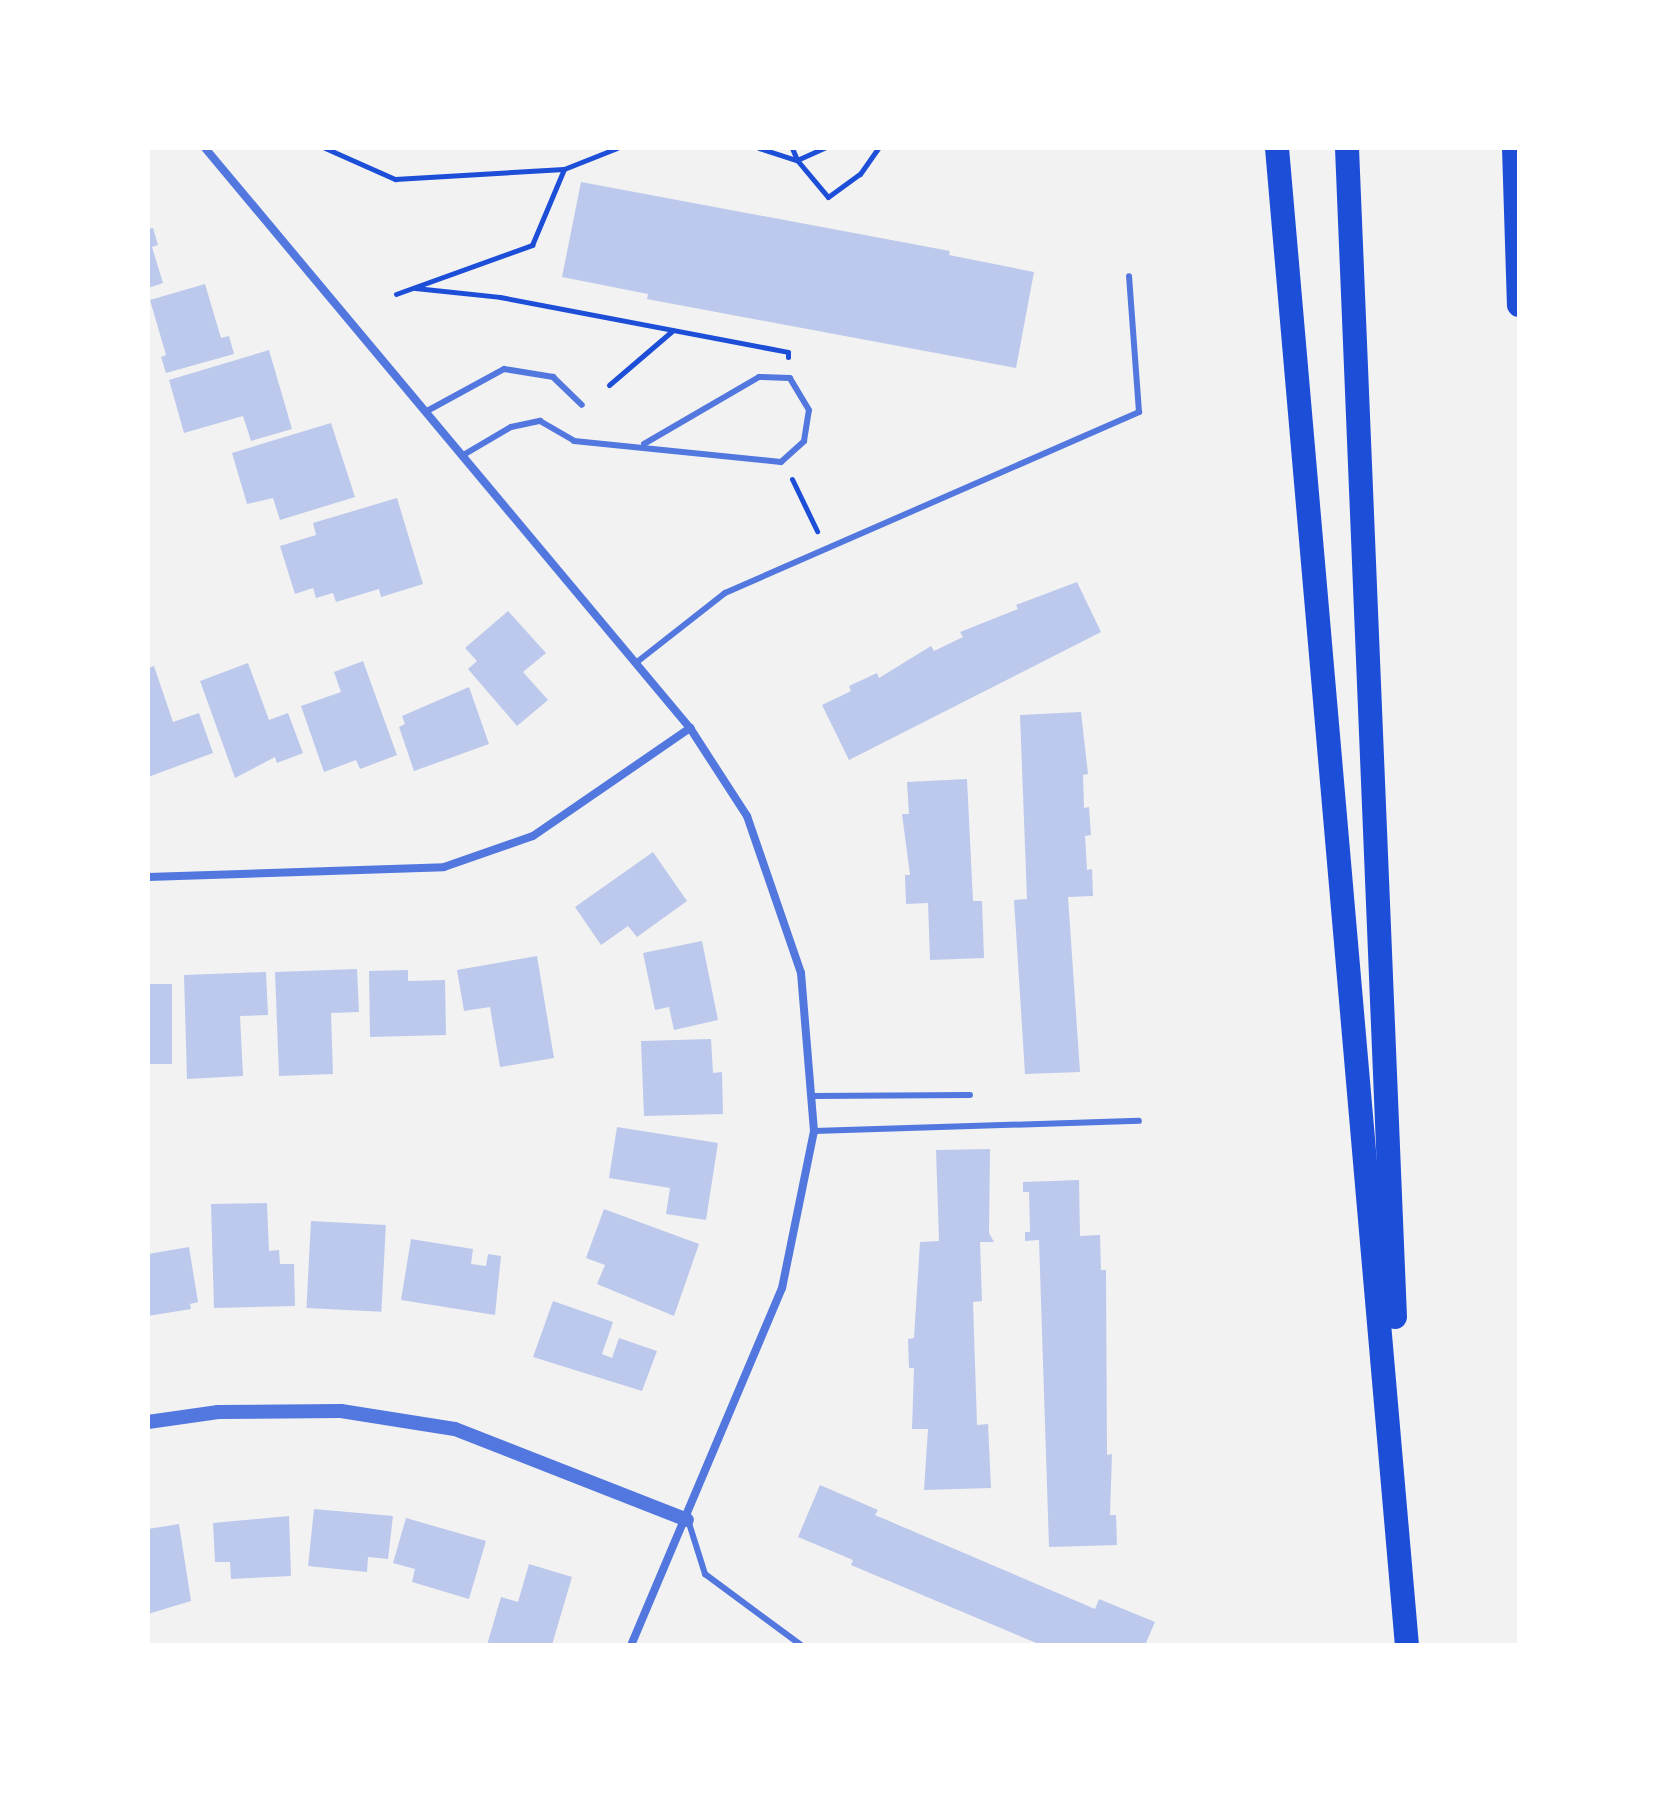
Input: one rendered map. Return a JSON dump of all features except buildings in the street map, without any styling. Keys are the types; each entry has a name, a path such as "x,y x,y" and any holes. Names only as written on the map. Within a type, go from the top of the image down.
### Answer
{"highway":[{"path":"1277,148 1408,1645"},
{"path":"1347,148 1408,1645"},
{"path":"1514,148 1519,305"}],"street":[{"path":"205,148 465,454 690,728 747,816 801,973 814,1131 782,1288 687,1520 631,1645"},
{"path":"148,877 444,867 533,836 690,728"},
{"path":"148,1422 218,1412 341,1411 455,1429 687,1520"}],"lane":[{"path":"637,662 725,593 1139,412 1129,276"},
{"path":"427,411 504,369 553,377 582,405"},
{"path":"465,454 511,427 540,421 574,441 644,444 781,462 804,441 809,410 790,378 759,377 644,444"},
{"path":"812,1096 970,1095"},
{"path":"814,1131 1139,1121"},
{"path":"687,1520 705,1574 801,1645"}],"path":[{"path":"325,148 395,179 564,169 617,148"},
{"path":"759,148 797,160 824,148"},
{"path":"792,148 797,160 828,197 860,174 878,148"},
{"path":"396,294 532,245 564,169"},
{"path":"415,288 500,297 788,352 790,378"},
{"path":"609,385 673,330"},
{"path":"801,499 809,514"}]}
